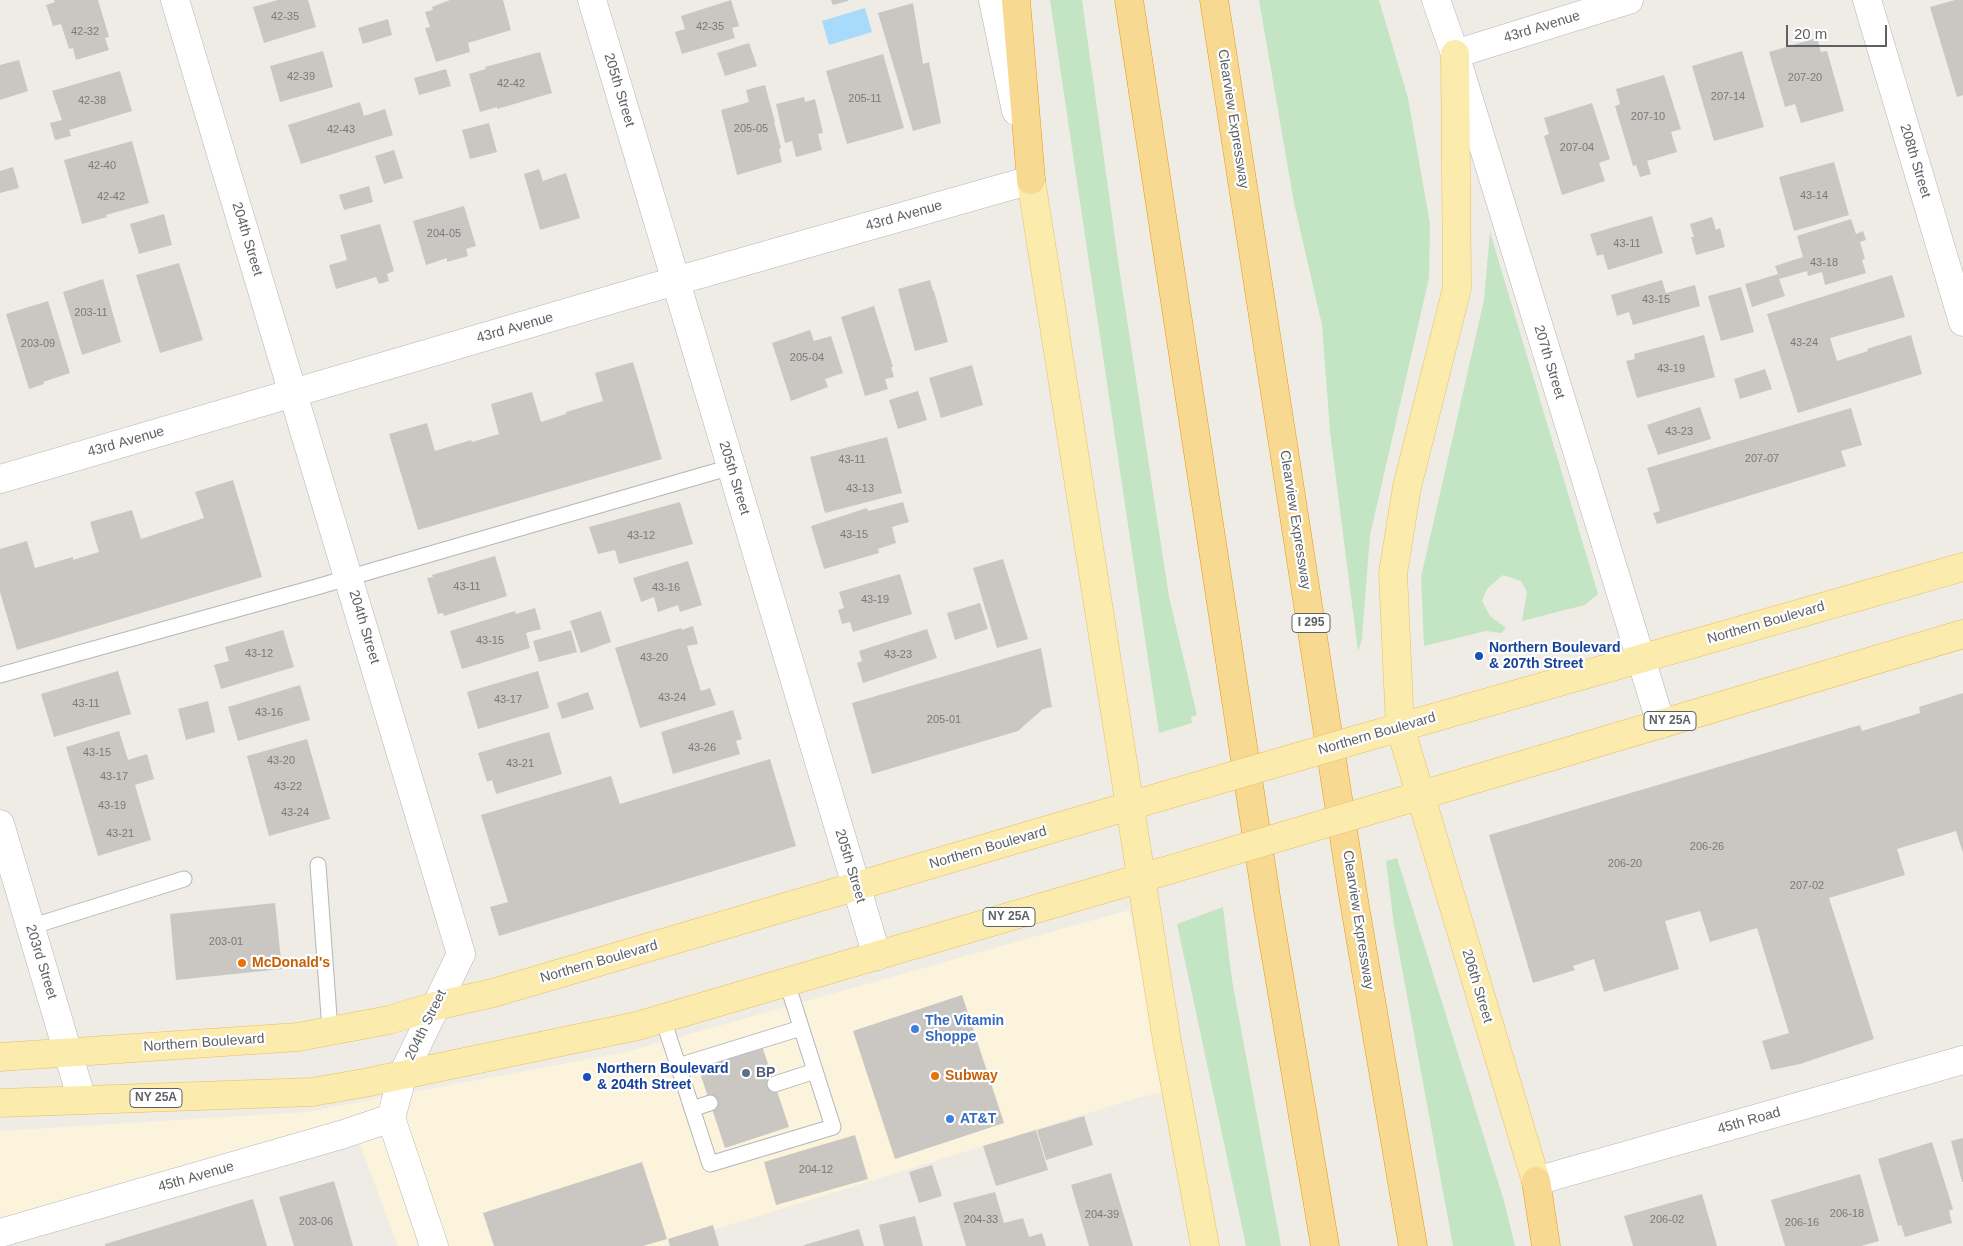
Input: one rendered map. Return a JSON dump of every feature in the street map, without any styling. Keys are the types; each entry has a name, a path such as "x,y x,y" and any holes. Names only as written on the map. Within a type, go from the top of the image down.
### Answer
{"highway":[{"path":"1016,0 1031,180"},
{"path":"1130,0 1268,910 1325,1246"},
{"name":"Clearview Expressway","path":"1214,0 1353,895 1414,1246"},
{"path":"1536,1181 1546,1246"}],"main road":[{"name":"206th Street","path":"1455,54 1457,288 1406,487 1393,574 1400,726 1536,1181"},
{"path":"1031,180 1140,878 1167,1041 1205,1246"},
{"name":"Northern Boulevard","path":"0,1057 298,1037 389,1020 436,1006 493,993 1400,726 1963,567"},
{"name":"NY 25A","path":"650,1023 1963,634"},
{"path":"403,1074 650,1023"},
{"name":"NY 25A","path":"0,1103 312,1092 403,1074"}],"street":[{"name":"204th Street","path":"175,0 461,954 403,1074 392,1118"},
{"name":"205th Street","path":"592,0 877,956"},
{"path":"992,0 1031,180"},
{"name":"207th Street","path":"1436,0 1455,54 1661,724"},
{"name":"43rd Avenue","path":"1455,54 1629,0"},
{"name":"208th Street","path":"1867,0 1963,322"},
{"name":"43rd Avenue","path":"0,479 293,392 1031,180"},
{"name":"203rd Street","path":"0,824 82,1100"},
{"name":"45th Road","path":"1536,1181 1963,1060"},
{"path":"392,1118 434,1246"},
{"name":"45th Avenue","path":"0,1232 344,1134 392,1118"},
{"name":"206th Street","path":"1536,1181 1556,1246"}],"lane":[{"path":"0,675 731,467"},
{"path":"318,865 330,1030"},
{"path":"30,927 184,879"},
{"path":"650,1023 678,1066 710,1164 833,1127 787,983"},
{"path":"678,1066 801,1028"},
{"path":"775,1084 815,1070"},
{"path":"692,1109 710,1103"}],"shaded area":[{"path":"1129,910 1167,1092 1140,1097 662,1246 398,1246 358,1139 0,1246 0,1131 307,1112 626,1052"}],"green space":[{"path":"1050,0 1082,0 1119,267 1169,597 1197,715 1191,717 1192,723 1159,733"},
{"path":"1259,0 1379,0 1408,98 1430,224 1429,278 1370,535 1362,639 1358,651 1330,432 1322,325 1294,203"},
{"path":"1490,232 1598,594 1585,605 1522,621 1527,592 1521,581 1503,575 1487,589 1482,601 1490,616 1506,628 1501,633 1486,631 1424,646 1421,577 1484,300"},
{"path":"1397,858 1504,1201 1515,1246 1453,1246 1394,925 1386,861"},
{"path":"1223,907 1232,980 1281,1246 1246,1246 1177,924"}],"water":[{"path":"865,8 872,32 829,45 822,21"}],"building":[{"path":"54,0 98,0 109,37 105,38 109,50 76,60 73,48 69,49 61,24 53,26 46,5 55,2"},
{"path":"278,0 308,0 316,27 264,43 253,7"},
{"path":"450,0 503,0 511,30 468,43 470,52 436,62 425,28 430,27 425,12 433,10 432,7"},
{"path":"731,0 739,26 732,28 735,38 682,54 675,32 685,29 681,16"},
{"path":"831,0 848,0 848,1 833,5"},
{"path":"1955,0 1963,0 1963,95 1957,97 1930,7"},
{"path":"913,3 923,64 929,62 941,123 913,131 878,13"},
{"path":"388,19 392,35 363,44 358,28"},
{"path":"1817,38 1821,52 1827,51 1844,111 1801,123 1795,104 1785,107 1769,52"},
{"path":"749,43 757,66 725,76 717,53"},
{"path":"323,51 333,87 280,102 270,66"},
{"path":"1742,51 1764,127 1714,141 1692,66"},
{"path":"540,52 552,93 480,112 469,74 486,69 485,67"},
{"path":"883,54 904,128 847,144 826,71"},
{"path":"19,60 28,91 0,100 0,65"},
{"path":"446,69 451,86 419,95 414,78"},
{"path":"120,71 132,111 69,130 71,136 55,140 50,123 62,120 52,91"},
{"path":"1664,75 1681,129 1671,132 1677,152 1647,161 1651,174 1640,177 1636,165 1633,166 1615,106 1620,104 1616,89"},
{"path":"765,85 781,148 779,149 782,162 737,175 721,110 749,102 746,90"},
{"path":"804,97 805,102 815,99 823,133 818,134 822,150 796,157 792,141 785,143 776,104"},
{"path":"360,102 364,116 385,109 393,135 301,164 288,125"},
{"path":"1592,103 1610,159 1599,163 1605,181 1562,195 1544,136 1549,134 1544,118"},
{"path":"489,123 497,152 470,159 462,130"},
{"path":"132,141 149,203 82,224 64,160"},
{"path":"394,150 403,178 384,184 375,156"},
{"path":"1834,162 1849,215 1794,231 1779,177"},
{"path":"13,167 19,188 0,193 0,171"},
{"path":"539,169 543,181 566,173 580,218 540,230 524,174"},
{"path":"369,186 373,202 344,210 339,195"},
{"path":"464,206 476,246 466,249 468,256 447,262 447,258 426,265 413,221"},
{"path":"164,214 172,245 139,254 130,224"},
{"path":"1652,216 1663,253 1608,270 1603,254 1597,256 1590,234"},
{"path":"1712,217 1716,230 1720,228 1725,247 1696,255 1690,224"},
{"path":"1851,219 1856,234 1863,231 1866,240 1860,242 1865,259 1862,260 1866,273 1825,285 1822,272 1808,276 1807,271 1779,279 1785,296 1752,307 1745,284 1778,274 1775,266 1803,257 1797,236"},
{"path":"380,224 394,271 387,274 389,281 379,284 376,277 336,289 329,265 347,260 340,235"},
{"path":"179,263 203,340 160,353 136,275"},
{"path":"1892,275 1905,317 1830,338 1837,361 1911,335 1922,374 1798,413 1767,314"},
{"path":"103,279 121,342 82,355 63,292"},
{"path":"930,280 948,342 915,351 898,289"},
{"path":"1662,280 1666,293 1695,285 1700,306 1633,325 1629,312 1617,316 1611,295"},
{"path":"1741,287 1754,332 1721,341 1708,296"},
{"path":"48,301 70,373 29,389 6,314"},
{"path":"874,306 893,367 891,367 894,377 885,379 888,389 865,396 841,317"},
{"path":"810,330 814,341 831,336 843,373 825,379 828,387 791,401 772,343"},
{"path":"1704,335 1715,377 1637,398 1626,361 1635,359 1634,354"},
{"path":"633,362 662,459 418,530 389,434 427,423 435,451 471,440 472,442 499,434 491,404 532,392 541,422 603,401 595,373"},
{"path":"972,365 983,405 941,418 929,378"},
{"path":"1765,369 1772,389 1740,399 1734,379"},
{"path":"918,391 927,420 898,429 889,400"},
{"path":"1700,407 1711,439 1658,455 1647,425"},
{"path":"1851,408 1862,445 1841,451 1846,466 1657,524 1653,513 1660,511 1647,468"},
{"path":"887,437 902,493 825,513 810,457"},
{"path":"233,480 262,577 17,650 0,592 0,549 27,541 35,568 73,557 73,560 99,552 90,522 132,510 141,539 204,518 195,492"},
{"path":"680,502 693,544 619,564 615,550 598,554 589,527"},
{"path":"903,502 909,522 892,527 896,543 878,549 879,553 824,569 811,526 867,508 868,511"},
{"path":"495,556 507,596 444,616 443,613 438,614 427,578"},
{"path":"1003,559 1028,639 997,648 973,568"},
{"path":"688,561 702,605 680,612 678,605 658,612 654,597 641,602 633,578"},
{"path":"900,574 912,614 853,632 850,622 842,624 838,610 844,608 839,592"},
{"path":"980,603 988,629 955,640 947,613"},
{"path":"535,608 541,629 526,633 530,648 462,669 450,631 515,611 516,614"},
{"path":"601,611 611,642 581,653 570,621"},
{"path":"693,626 698,644 687,646 701,691 710,688 716,705 640,728 615,648"},
{"path":"927,629 937,658 863,683 857,663 862,661 859,651"},
{"path":"283,630 294,667 221,689 214,665 229,661 225,647"},
{"path":"571,630 577,652 539,662 533,641"},
{"path":"1041,648 1052,707 1043,709 1018,731 872,774 852,703"},
{"path":"118,671 131,714 54,737 41,694"},
{"path":"538,671 549,708 478,729 467,692"},
{"path":"300,685 310,720 238,741 228,707"},
{"path":"588,692 594,709 562,719 557,703"},
{"path":"1963,693 1963,853 1956,831 1897,849 1905,875 1829,898 1874,1039 1800,1064 1771,1070 1762,1041 1789,1033 1757,928 1710,942 1700,911 1665,921 1679,969 1604,992 1594,959 1573,966 1575,970 1533,983 1489,835 1860,725 1862,731 1920,713 1919,707"},
{"path":"208,701 215,732 186,740 178,709"},
{"path":"733,710 742,739 736,741 740,754 673,774 661,732"},
{"path":"119,731 128,760 147,754 154,779 135,785 151,840 98,856 66,747"},
{"path":"549,732 562,774 496,794 492,780 487,782 478,753"},
{"path":"307,739 330,819 269,836 247,756"},
{"path":"770,759 796,846 499,936 490,907 508,902 481,815 611,776 620,804"},
{"path":"275,903 282,969 176,980 170,914"},
{"path":"962,995 1004,1123 895,1159 853,1031"},
{"path":"762,1046 789,1127 725,1148 698,1067"},
{"path":"1084,1116 1093,1145 1046,1160 1037,1130"},
{"path":"1036,1130 1048,1170 996,1186 983,1146"},
{"path":"855,1135 868,1179 776,1205 764,1162"},
{"path":"1963,1138 1963,1182 1962,1182 1951,1141"},
{"path":"1932,1142 1953,1209 1949,1211 1952,1223 1905,1237 1901,1225 1898,1226 1878,1159"},
{"path":"642,1162 667,1239 643,1246 494,1246 483,1213"},
{"path":"932,1165 942,1196 919,1203 909,1172"},
{"path":"1111,1173 1133,1246 1089,1246 1071,1185"},
{"path":"1860,1174 1879,1241 1861,1246 1785,1246 1771,1200"},
{"path":"334,1181 353,1246 294,1246 279,1197"},
{"path":"995,1192 1004,1223 1023,1218 1029,1237 1042,1233 1046,1246 966,1246 953,1203"},
{"path":"1702,1194 1717,1246 1633,1246 1624,1216"},
{"path":"253,1199 267,1246 105,1246 105,1244"},
{"path":"915,1216 923,1246 884,1246 879,1225"},
{"path":"713,1225 719,1246 670,1246 668,1239"},
{"path":"859,1229 864,1246 804,1246 804,1245"}],"place":[{"name":"Northern Boulevard & 207th Street","path":"1479,656"},
{"name":"McDonald's","path":"242,963"},
{"name":"The Vitamin Shoppe","path":"915,1029"},
{"name":"BP","path":"746,1073"},
{"name":"Subway","path":"935,1076"},
{"name":"Northern Boulevard & 204th Street","path":"587,1077"},
{"name":"AT&T","path":"950,1119"}]}
